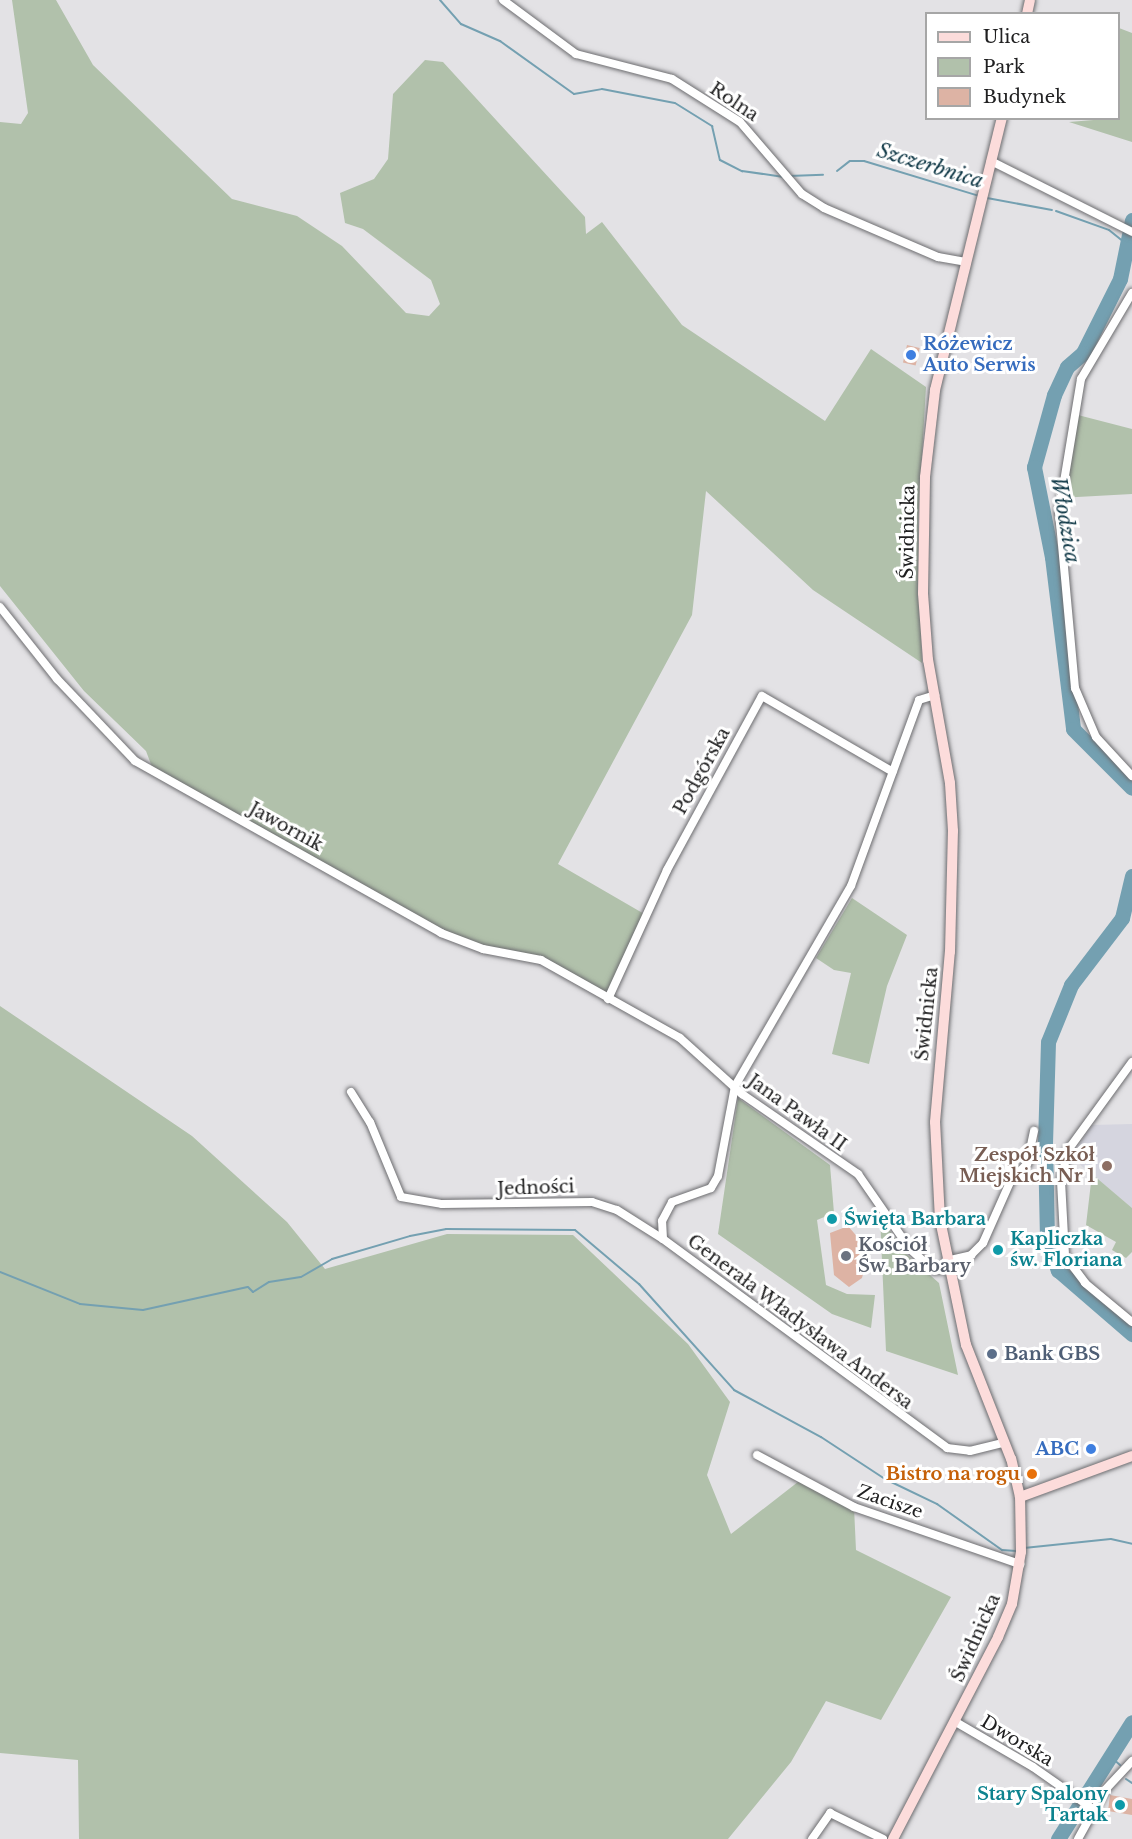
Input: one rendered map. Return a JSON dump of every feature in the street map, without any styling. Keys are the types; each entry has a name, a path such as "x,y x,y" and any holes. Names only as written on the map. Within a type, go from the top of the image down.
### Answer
{"street":[{"name":"Rolna","path":"503,0 588,60 661,75 692,91 754,133 790,182 813,202 856,223 938,257 966,262"},
{"name":"Świdnicka","path":"893,1839 1007,1618 1020,1564 1020,1497 1005,1442 966,1345 946,1265 935,1122 950,952 953,831 950,783 934,695 923,593 928,438 966,262 1001,120"},
{"path":"991,161 1128,230"},
{"path":"1132,293 1081,379 1059,512 1075,688 1096,736 1132,776"},
{"name":"Jawornik","path":"0,607 110,736 155,775 441,933 483,949 542,960 608,999"},
{"name":"Generała Władysława Andersa","path":"934,695 919,700 852,886 735,1086 718,1176 711,1188 672,1202 662,1221 663,1239 947,1448 970,1451 1005,1442"},
{"name":"Podgórska","path":"608,999 667,870 762,696 893,772"},
{"name":"Jana Pawła II","path":"608,999 680,1038 735,1086 858,1174 910,1249 933,1270 946,1265"},
{"path":"1132,1062 1068,1150 1061,1181 1065,1256 1085,1283 1132,1322"},
{"name":"Jedności","path":"351,1092 370,1122 401,1197 442,1204 592,1202 617,1210 663,1239"},
{"path":"946,1265 971,1255 983,1243 1011,1180 1027,1164 1034,1131"},
{"name":"Zacisze","path":"757,1455 854,1507 1020,1564"},
{"path":"1020,1497 1132,1456"},
{"name":"Dworska","path":"954,1721 1091,1808"},
{"path":"1078,1839 1091,1808 1132,1761"},
{"path":"812,1839 830,1813 883,1839"}],"shaded area":[{"name":"Zespół Szkół Miejskich Nr 1","path":"1132,1124 1132,1208 1071,1157 1092,1125"}],"green space":[{"path":"12,0 56,0 93,65 232,199 297,216 342,246 406,313 429,316 440,304 431,280 363,229 345,223 340,193 374,179 388,159 393,94 425,60 443,62 585,217 586,234 602,222 682,325 825,421 871,349 926,387 918,523 922,663 813,590 706,491 692,615 558,864 646,915 608,999 541,960 465,944 155,775 146,751 84,691 0,586 0,122 21,124 28,113"},
{"path":"1120,28 1132,33 1132,142 1069,122 1120,120"},
{"path":"1074,414 1132,429 1132,494 1059,498"},
{"path":"852,898 907,935 887,986 869,1064 832,1054 851,973 834,970 816,958"},
{"path":"0,1006 192,1136 287,1222 325,1269 447,1234 573,1235 688,1344 730,1402 707,1475 731,1534 803,1478 854,1507 856,1550 951,1597 881,1720 826,1701 791,1762 728,1839 79,1839 78,1760 0,1753"},
{"path":"738,1098 830,1165 834,1213 817,1220 826,1285 847,1294 875,1295 871,1328 832,1314 718,1234"},
{"path":"1092,1174 1132,1208 1132,1252 1126,1258 1112,1250 1116,1242 1086,1225"},
{"path":"880,1216 905,1253 939,1283 958,1375 886,1351"}],"building":[{"name":"Różewicz Auto Serwis","path":"907,345 920,348 916,365 903,363"},
{"name":"Kościół Św. Barbary","path":"848,1226 860,1240 857,1244 864,1270 862,1278 849,1287 834,1275 830,1233"},
{"name":"Stary Spalony Tartak","path":"1110,1795 1132,1799 1132,1815 1108,1811"}],"waterway":[{"name":"Szczerbnica","path":"440,0 461,24 500,41 574,94 602,89 675,103 712,126 720,160 742,171 784,177"},
{"name":"Szczerbnica","path":"837,171 850,161 864,161 979,196"},
{"name":"Szczerbnica","path":"789,176 823,175"},
{"name":"Szczerbnica","path":"987,198 1052,210"},
{"name":"Szczerbnica","path":"1056,211 1109,230 1126,244"},
{"name":"Włodzica","path":"1132,220 1120,279 1083,353 1067,367 1054,395 1034,467 1052,557 1073,729 1132,788"},
{"name":"Włodzica","path":"1132,876 1122,918 1071,985 1048,1042 1045,1143 1047,1235 1058,1270 1132,1334"},
{"path":"0,1272 80,1304 143,1310 248,1287 253,1292 269,1282 301,1277 332,1259 410,1236 446,1229 575,1230 639,1284 734,1390 821,1437 885,1479 937,1504 1002,1550 1016,1551"},
{"path":"1024,1548 1111,1539 1132,1544"},
{"name":"Włodzica","path":"1058,1839 1132,1722"},
{"path":"1112,1758 1120,1765"},
{"path":"1126,1779 1132,1783"}],"place":[{"name":"Różewicz Auto Serwis","path":"911,355"},
{"name":"Zespół Szkół Miejskich Nr 1","path":"1107,1166"},
{"name":"Święta Barbara","path":"832,1219"},
{"name":"Kapliczka św. Floriana","path":"998,1250"},
{"name":"Kościół Św. Barbary","path":"846,1256"},
{"name":"Bank GBS","path":"992,1354"},
{"name":"ABC","path":"1091,1449"},
{"name":"Bistro na rogu","path":"1032,1474"},
{"name":"Stary Spalony Tartak","path":"1120,1805"}]}
